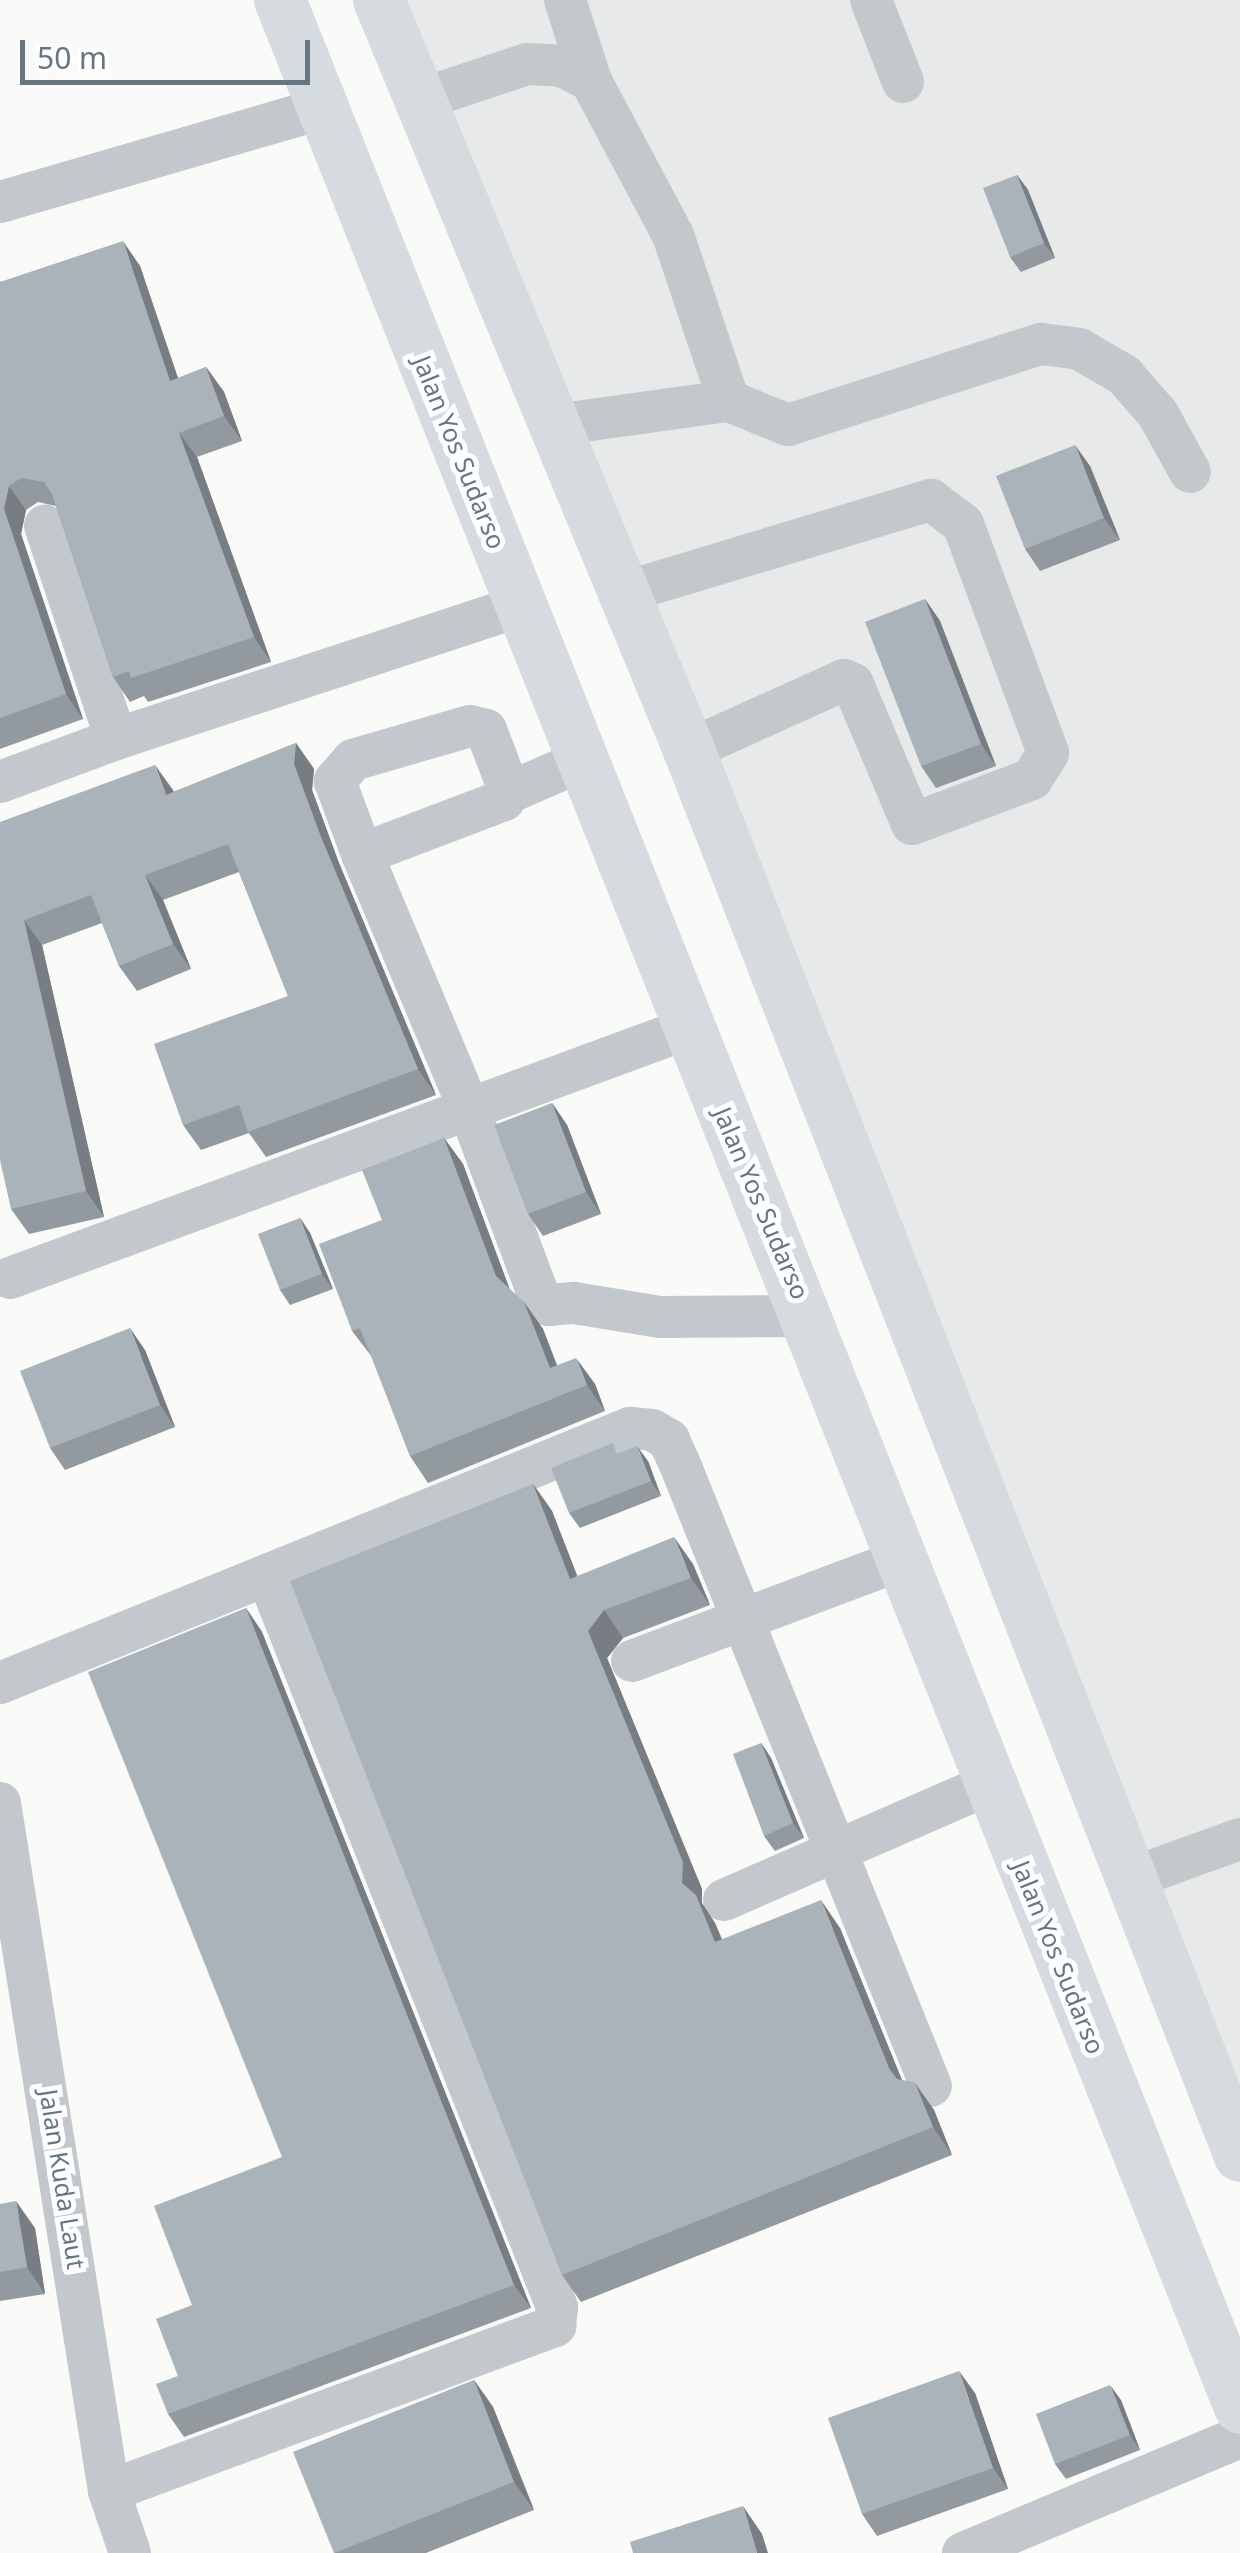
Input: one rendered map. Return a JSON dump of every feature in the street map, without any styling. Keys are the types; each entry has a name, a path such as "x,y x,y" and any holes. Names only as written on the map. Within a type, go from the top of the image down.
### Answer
{"main road":[{"name":"Jalan Yos Sudarso","path":"280,0 579,762 809,1316 900,1560 1240,2408"},
{"path":"380,0 689,750 1240,2156"}],"lane":[{"path":"565,0 591,81 672,235 729,400"},
{"path":"871,0 902,82"},
{"path":"419,100 527,64 562,66 591,81"},
{"path":"0,202 324,108"},
{"path":"555,426 729,400 788,425 1041,344 1079,348 1124,375 1158,414 1190,472"},
{"path":"622,593 930,500 963,524 1048,753 1032,779 912,824 853,684 844,680 689,750"},
{"path":"45,526 116,740"},
{"path":"0,782 520,606"},
{"path":"508,793 490,735 481,726 353,760 335,781 470,1109 538,1294 549,1305 574,1303 660,1317 809,1316"},
{"path":"362,854 494,808 508,793 579,762"},
{"path":"10,1278 690,1028"},
{"path":"0,1682 630,1428 652,1430 668,1440 684,1472 931,2086"},
{"path":"632,1661 900,1560"},
{"path":"110,2491 555,2326 557,2307 267,1575"},
{"path":"724,1900 990,1784"},
{"name":"Jalan Kuda Laut","path":"0,1804 110,2491 130,2553"},
{"path":"1129,1879 1240,1839"},
{"path":"963,2553 1240,2436"}],"shaded area":[{"path":"400,0 1240,0 1240,2092"}],"building":[{"path":"1017,175 1044,243 1010,257 983,188"},
{"path":"123,241 170,381 206,367 224,416 179,433 254,637 131,678 129,671 113,677 52,494 44,482 21,478 9,486 4,509 66,694 0,718 0,282"},
{"path":"1075,445 1104,518 1025,549 996,476"},
{"path":"925,599 981,744 921,766 865,622"},
{"path":"296,743 294,764 321,837 418,1069 248,1132 239,1105 183,1125 154,1044 288,996 228,844 145,875 173,944 119,966 91,895 24,920 86,1191 11,1209 0,1160 0,822 155,765 166,795"},
{"path":"552,1103 586,1192 528,1214 494,1125"},
{"path":"444,1138 496,1276 524,1302 550,1368 576,1358 587,1385 410,1456 360,1328 352,1331 319,1244 382,1220 362,1170"},
{"path":"300,1218 322,1274 280,1290 258,1234"},
{"path":"130,1328 160,1405 50,1448 20,1371"},
{"path":"613,1443 617,1454 637,1446 651,1481 569,1513 551,1468"},
{"path":"533,1484 570,1579 674,1537 691,1578 604,1610 588,1631 683,1862 682,1883 696,1895 715,1942 821,1900 889,2068 897,2079 915,2083 933,2127 562,2275 290,1581"},
{"path":"246,1608 514,2285 168,2414 156,2384 178,2376 156,2319 192,2305 154,2206 282,2157 88,1672"},
{"path":"761,1743 793,1823 764,1836 733,1754"},
{"path":"16,2201 27,2267 0,2272 0,2204"},
{"path":"959,2371 993,2468 862,2514 828,2418"},
{"path":"474,2380 514,2482 334,2553 293,2452"},
{"path":"1110,2385 1130,2435 1055,2464 1036,2414"},
{"path":"743,2506 757,2553 633,2553 630,2542"}]}
